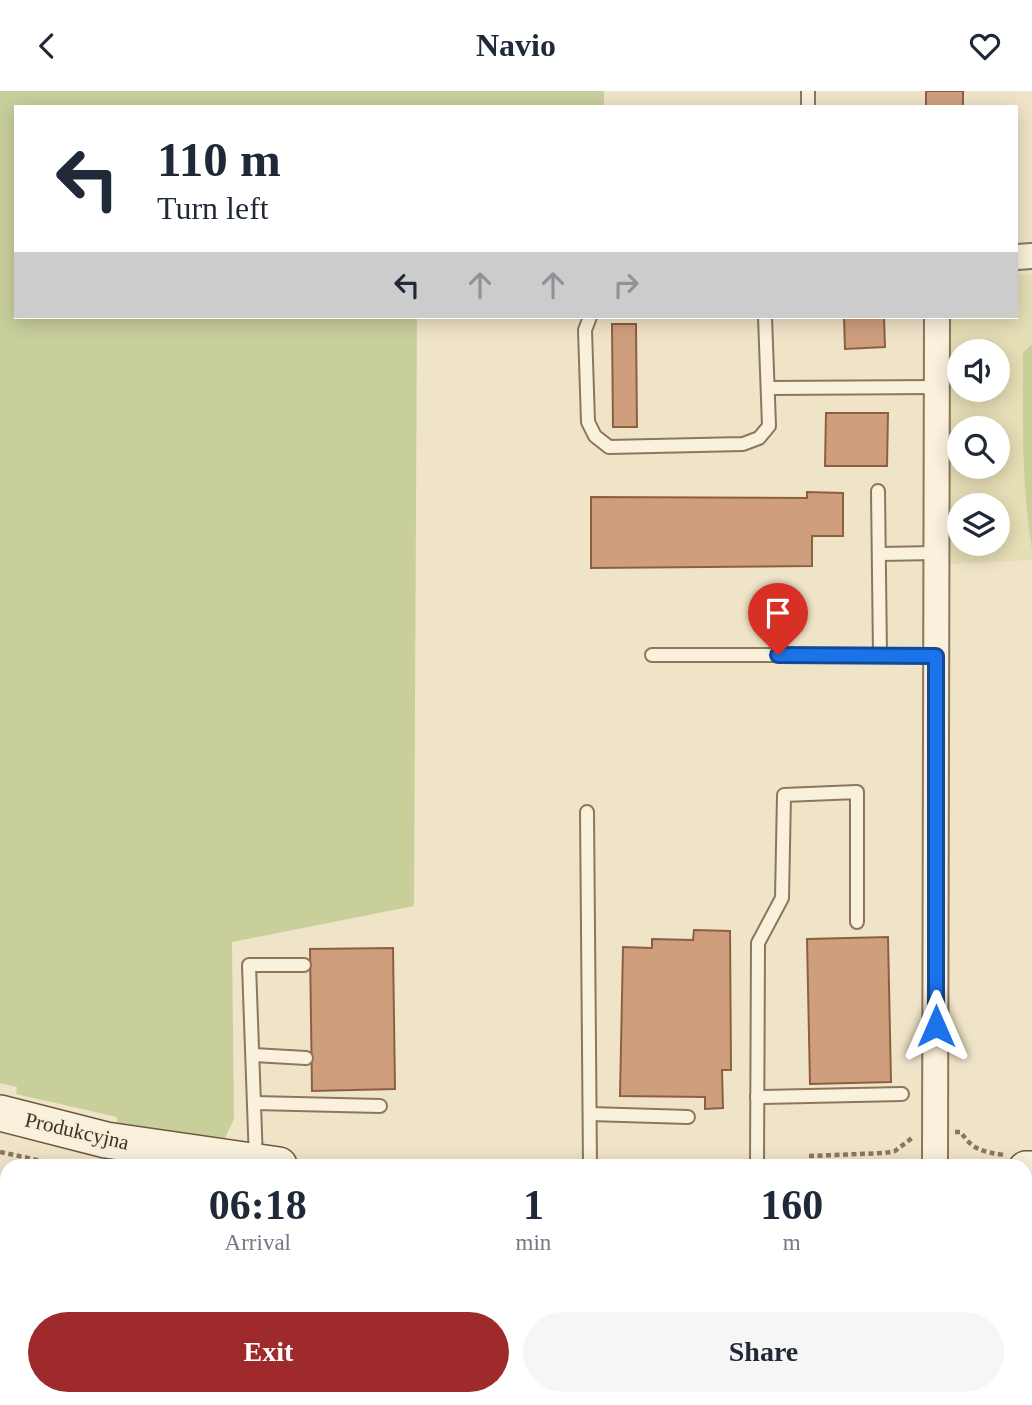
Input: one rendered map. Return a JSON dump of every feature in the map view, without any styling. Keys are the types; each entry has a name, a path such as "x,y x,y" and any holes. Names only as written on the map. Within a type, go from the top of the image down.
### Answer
{"street":[{"path":"935,1159 937,319"},
{"name":"Produkcyjna","path":"0,1113 158,1153 211,1159"}],"lane":[{"path":"589,319 585,330 588,422 595,436 609,447 743,445 759,437 769,426 765,319"},
{"path":"768,388 937,387"},
{"path":"878,491 880,655"},
{"path":"879,554 936,553"},
{"path":"652,655 936,656"},
{"path":"757,1159 758,943 782,898 784,795 857,792 857,922"},
{"path":"587,812 590,1159"},
{"path":"263,1159 255,1103 249,965 304,965"},
{"path":"253,1055 306,1058"},
{"path":"757,1097 902,1094"},
{"path":"255,1103 380,1107"},
{"path":"590,1114 688,1117"}],"path":[{"path":"0,1152 33,1159"}],"shaded area":[{"path":"1018,275 1032,275 1032,560 951,564 951,556 1010,556 1010,493 950,493 950,479 1010,479 1010,416 950,416 950,402 1010,402 1010,339 949,339 949,320 1018,319"}],"green space":[{"path":"0,91 604,91 604,105 14,105 14,319 417,319 414,906 232,942 234,1119 222,1144 117,1125 117,1117 16,1094 17,1087 0,1083"},
{"path":"1032,344 1032,549 1024,476 1023,353"}],"building":[{"path":"926,91 963,91 963,105 926,105"},
{"path":"844,319 884,319 885,347 845,349"},
{"path":"612,324 636,324 637,427 613,427"},
{"path":"826,413 888,413 887,466 825,466"},
{"path":"807,492 843,493 843,536 812,536 812,566 591,568 591,497 807,498"},
{"path":"694,930 730,931 731,1070 722,1070 723,1108 705,1109 705,1097 620,1096 623,947 652,948 652,939 693,940"},
{"path":"888,937 891,1082 810,1084 807,939"},
{"path":"393,948 395,1089 312,1091 310,949"}],"route":[{"path":"778,655 936,656 936,1026"}]}
